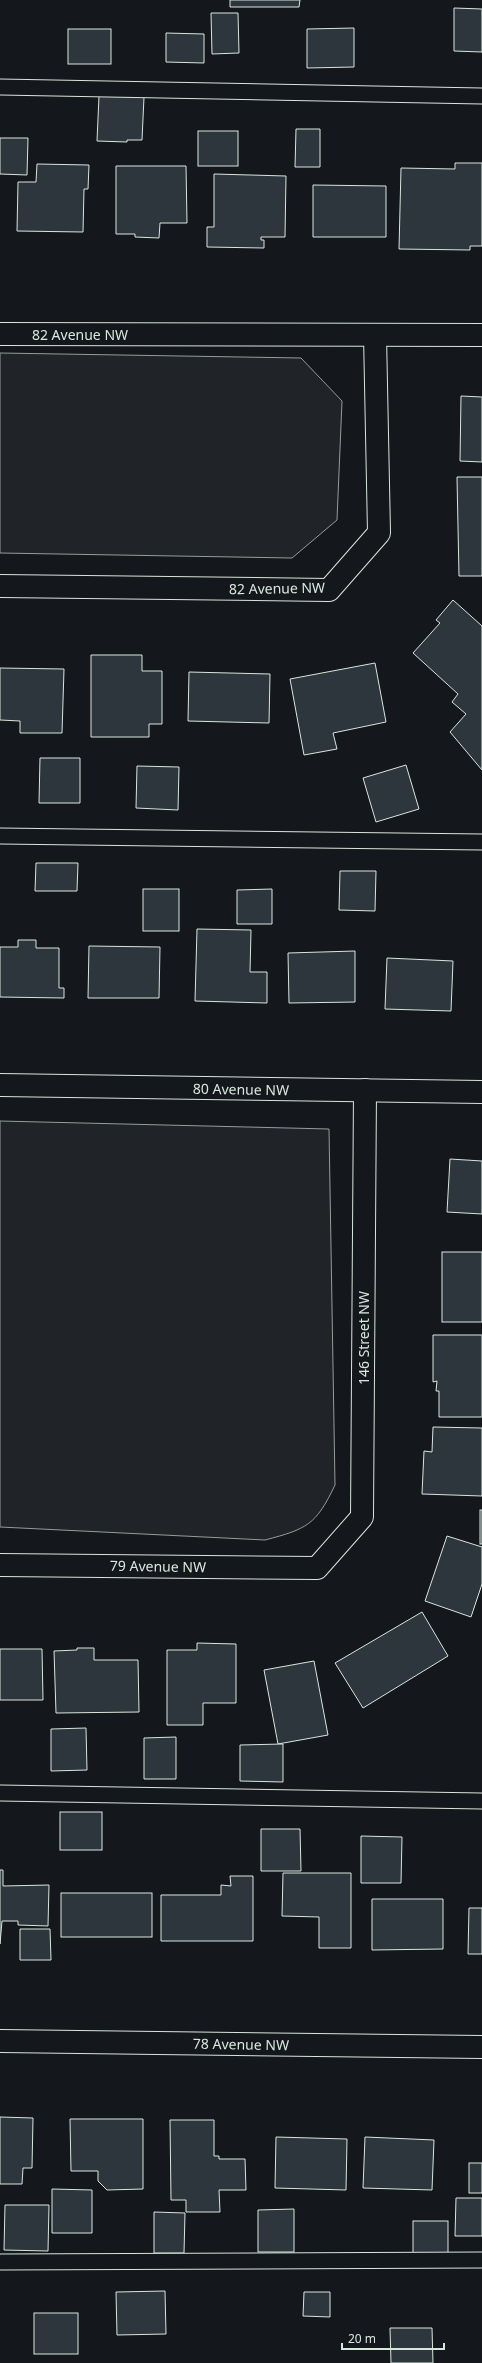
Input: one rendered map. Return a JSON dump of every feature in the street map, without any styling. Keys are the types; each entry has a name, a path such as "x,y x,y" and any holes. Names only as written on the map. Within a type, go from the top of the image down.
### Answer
{"street":[{"name":"82 Avenue NW","path":"0,334 482,335"},
{"name":"82 Avenue NW","path":"0,586 329,590 379,533 375,335"},
{"name":"80 Avenue NW","path":"0,1085 482,1092"},
{"name":"146 Street NW","path":"317,1568 362,1517 365,1090"},
{"name":"79 Avenue NW","path":"0,1564 317,1568"},
{"name":"78 Avenue NW","path":"0,2041 482,2047"}],"lane":[{"path":"0,87 482,96"},
{"path":"0,836 482,842"},
{"path":"0,1793 482,1801"},
{"path":"0,2262 482,2260"}],"shaded area":[{"path":"0,353 301,358 342,401 337,520 292,558 0,553"},
{"path":"0,1121 329,1129 335,1485 322,1509 309,1523 291,1532 265,1540 0,1527"}],"building":[{"path":"230,0 300,0 299,7 230,7"},
{"path":"454,8 482,9 482,52 454,51"},
{"path":"211,13 238,13 239,53 212,54"},
{"path":"354,28 354,67 307,68 307,29"},
{"path":"68,29 111,29 111,64 68,64"},
{"path":"166,33 204,34 204,63 166,62"},
{"path":"99,96 144,97 142,140 127,140 127,142 97,141"},
{"path":"296,129 320,129 320,167 295,167"},
{"path":"198,131 238,131 238,166 198,166"},
{"path":"0,138 28,138 27,175 0,174"},
{"path":"455,163 482,163 482,246 470,246 470,250 399,249 401,168 455,169"},
{"path":"37,164 89,165 88,189 84,189 83,232 17,231 18,182 36,182"},
{"path":"116,166 186,166 187,223 160,223 159,238 135,237 135,234 116,234"},
{"path":"214,174 286,176 285,237 261,237 261,240 264,240 264,248 207,247 207,227 214,227"},
{"path":"313,185 386,186 386,237 313,237"},
{"path":"461,396 482,397 482,462 460,461"},
{"path":"457,477 482,477 482,576 459,576"},
{"path":"453,600 482,626 482,770 450,732 466,714 452,702 458,694 413,653 440,623 436,620"},
{"path":"91,655 142,655 142,671 162,671 162,724 149,724 149,737 91,737"},
{"path":"375,663 386,722 333,733 337,749 304,755 290,679"},
{"path":"0,668 64,669 62,733 20,733 20,721 0,720"},
{"path":"189,672 270,674 269,723 188,721"},
{"path":"40,758 80,758 80,803 39,803"},
{"path":"406,765 419,809 376,822 363,778"},
{"path":"137,766 179,767 178,810 136,808"},
{"path":"36,863 78,863 77,891 35,891"},
{"path":"340,871 376,871 375,911 339,910"},
{"path":"143,889 179,889 179,931 143,931"},
{"path":"272,889 272,924 237,924 237,890"},
{"path":"197,929 251,930 250,972 267,972 267,1003 195,1001"},
{"path":"18,940 36,940 36,948 59,948 59,988 64,988 64,998 0,997 0,947 18,947"},
{"path":"89,946 160,947 159,998 88,998"},
{"path":"355,951 355,1002 289,1003 288,953"},
{"path":"387,958 453,961 451,1011 385,1009"},
{"path":"450,1159 482,1161 482,1214 447,1212"},
{"path":"442,1252 482,1252 482,1322 442,1322"},
{"path":"433,1335 482,1335 482,1417 439,1417 439,1391 436,1391 437,1381 433,1382"},
{"path":"433,1427 482,1428 482,1496 422,1494 424,1451 432,1452"},
{"path":"480,1510 482,1510 482,1544 480,1544"},
{"path":"447,1536 482,1547 482,1584 471,1617 425,1601"},
{"path":"422,1612 448,1656 363,1708 335,1663"},
{"path":"197,1643 236,1644 236,1703 203,1703 203,1725 167,1725 167,1650 197,1650"},
{"path":"77,1648 94,1648 94,1660 138,1660 139,1712 56,1713 54,1651 77,1650"},
{"path":"0,1649 42,1649 43,1700 0,1700"},
{"path":"314,1661 328,1735 278,1744 264,1670"},
{"path":"86,1728 87,1770 51,1771 51,1729"},
{"path":"176,1737 176,1779 144,1779 144,1738"},
{"path":"283,1744 283,1782 240,1781 240,1745"},
{"path":"60,1812 102,1812 102,1850 60,1850"},
{"path":"261,1829 300,1829 301,1871 261,1871"},
{"path":"361,1836 402,1837 401,1883 361,1883"},
{"path":"0,1870 3,1870 3,1886 49,1885 48,1926 18,1925 18,1921 2,1921 0,1944"},
{"path":"283,1873 351,1873 351,1948 319,1948 319,1917 282,1916"},
{"path":"230,1876 253,1876 253,1941 161,1941 161,1895 221,1895 221,1885 231,1886"},
{"path":"61,1893 152,1893 152,1937 61,1937"},
{"path":"372,1899 443,1899 443,1949 372,1950"},
{"path":"469,1908 482,1908 482,1954 468,1954"},
{"path":"20,1929 50,1929 51,1960 20,1960"},
{"path":"0,2117 33,2118 32,2168 23,2168 22,2184 0,2184"},
{"path":"70,2119 143,2119 143,2189 107,2190 98,2181 98,2171 71,2171"},
{"path":"170,2120 214,2120 214,2156 219,2156 219,2159 245,2159 246,2190 219,2190 220,2212 186,2212 186,2200 171,2200"},
{"path":"276,2137 347,2139 346,2190 275,2188"},
{"path":"365,2137 434,2140 432,2190 363,2188"},
{"path":"469,2163 482,2163 482,2193 469,2193"},
{"path":"52,2189 92,2190 92,2233 52,2233"},
{"path":"456,2198 482,2198 482,2236 455,2236"},
{"path":"5,2205 49,2205 48,2251 4,2250"},
{"path":"294,2209 294,2252 258,2252 258,2210"},
{"path":"154,2212 185,2213 184,2253 154,2253"},
{"path":"413,2221 448,2221 448,2259 413,2259"},
{"path":"165,2291 166,2334 117,2335 116,2292"},
{"path":"304,2292 330,2292 330,2317 303,2316"},
{"path":"34,2313 78,2313 78,2354 34,2354"},
{"path":"390,2328 432,2328 433,2363 391,2363"}]}
